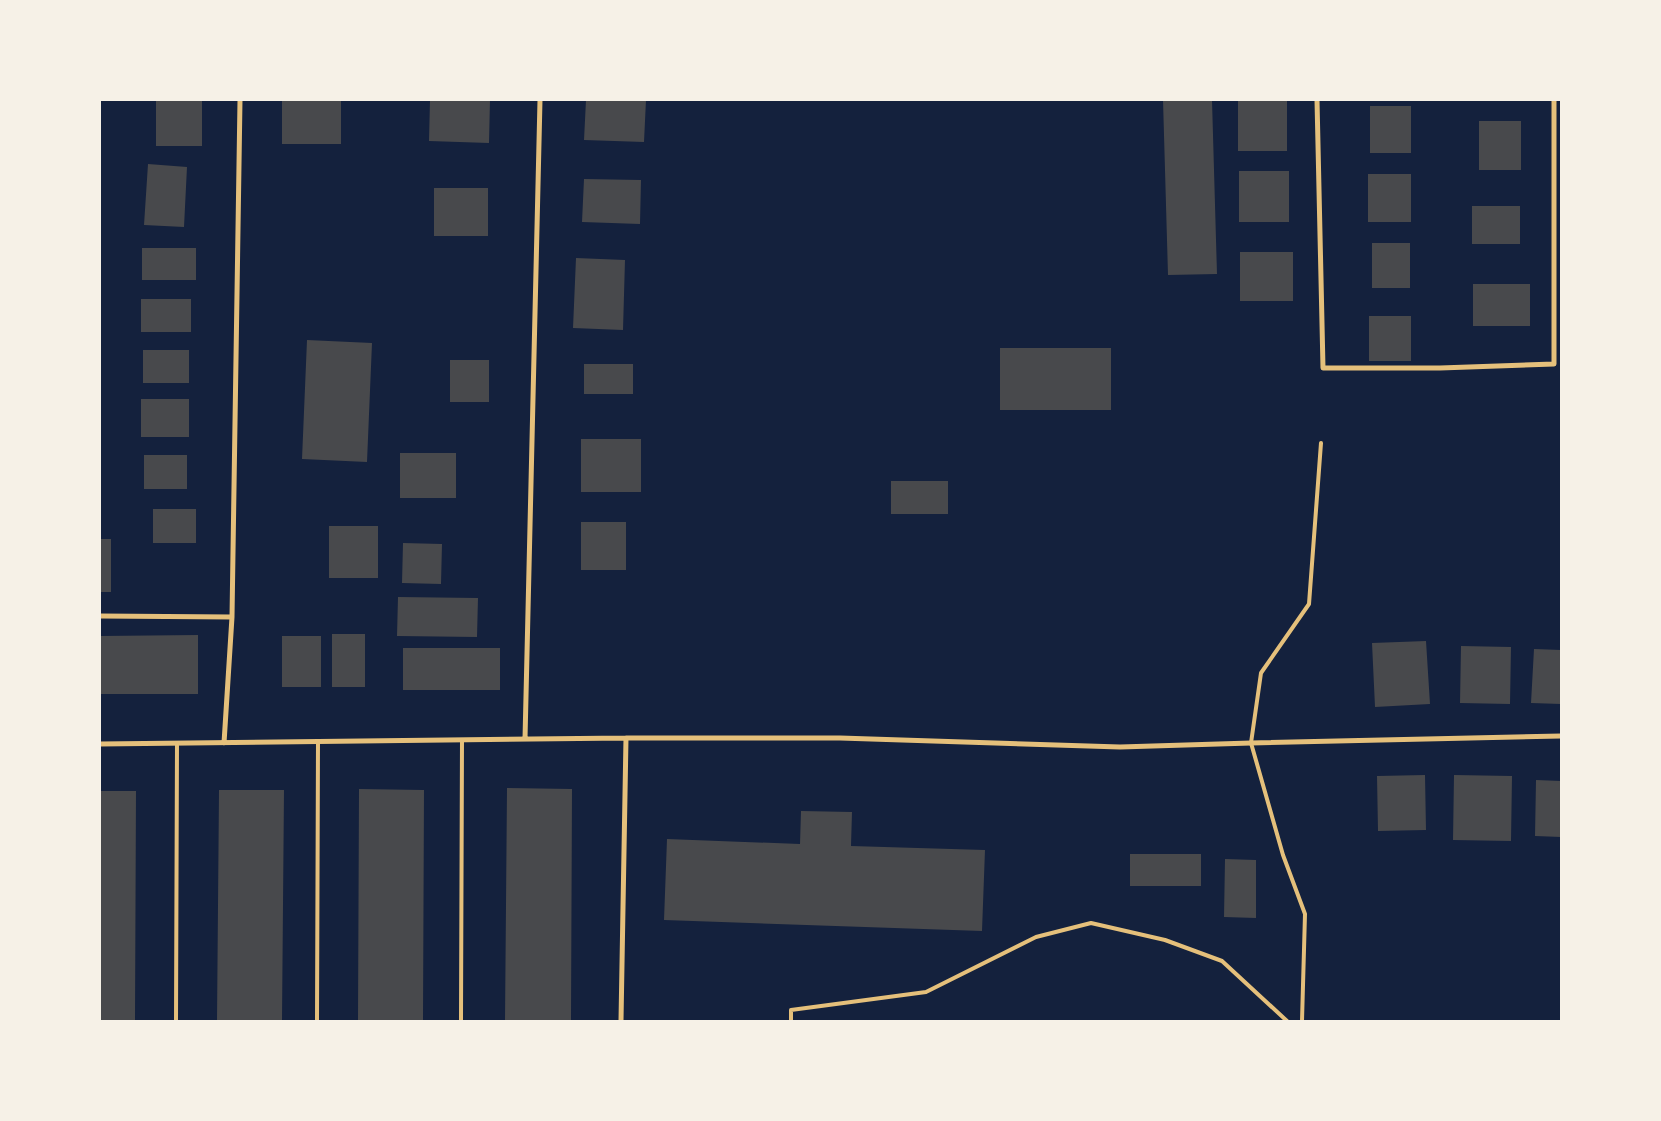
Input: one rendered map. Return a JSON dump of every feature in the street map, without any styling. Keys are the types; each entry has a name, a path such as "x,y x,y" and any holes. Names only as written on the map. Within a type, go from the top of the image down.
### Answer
{"street":[{"path":"224,742 232,617 240,100"},
{"path":"525,739 540,100"},
{"path":"1317,100 1322,368 1440,368 1554,364 1554,100"},
{"path":"100,616 232,617"},
{"path":"100,744 626,738 840,738 1120,747 1251,742 1561,736"},
{"path":"621,1021 626,738"}],"lane":[{"path":"1302,1021 1305,914 1283,855 1251,742 1261,673 1309,604 1320,443"},
{"path":"461,1021 462,740"},
{"path":"317,1021 318,742"},
{"path":"176,1021 177,744"},
{"path":"791,1021 791,1010 926,992 1036,937 1091,923 1165,940 1222,961 1287,1021"}],"building":[{"path":"156,100 202,100 202,146 156,146"},
{"path":"282,100 341,100 341,144 282,144"},
{"path":"430,100 490,100 489,143 429,141"},
{"path":"586,100 646,100 644,142 584,140"},
{"path":"1163,100 1212,100 1217,274 1168,275"},
{"path":"1238,100 1287,100 1287,151 1238,151"},
{"path":"1370,106 1411,106 1411,153 1370,153"},
{"path":"1479,121 1521,121 1521,170 1479,170"},
{"path":"148,164 187,167 184,227 144,225"},
{"path":"1239,171 1289,171 1289,222 1239,222"},
{"path":"1368,174 1411,174 1411,222 1368,222"},
{"path":"584,179 641,180 640,224 582,222"},
{"path":"434,188 488,188 488,236 434,236"},
{"path":"1472,206 1520,206 1520,244 1472,244"},
{"path":"1372,243 1410,243 1410,288 1372,288"},
{"path":"142,248 196,248 196,280 142,280"},
{"path":"1240,252 1293,252 1293,301 1240,301"},
{"path":"576,258 625,260 623,330 573,328"},
{"path":"1473,284 1530,284 1530,326 1473,326"},
{"path":"141,299 191,299 191,332 141,332"},
{"path":"1369,316 1411,316 1411,361 1369,361"},
{"path":"307,340 372,343 367,462 302,459"},
{"path":"1000,348 1111,348 1111,410 1000,410"},
{"path":"143,350 189,350 189,383 143,383"},
{"path":"450,360 489,360 489,402 450,402"},
{"path":"584,364 633,364 633,394 584,394"},
{"path":"141,399 189,399 189,437 141,437"},
{"path":"581,439 641,439 641,492 581,492"},
{"path":"400,453 456,453 456,498 400,498"},
{"path":"144,455 187,455 187,489 144,489"},
{"path":"891,481 948,481 948,514 891,514"},
{"path":"153,509 196,509 196,543 153,543"},
{"path":"581,522 626,522 626,570 581,570"},
{"path":"329,526 378,526 378,578 329,578"},
{"path":"100,539 111,539 111,592 100,592"},
{"path":"403,543 442,544 441,584 402,583"},
{"path":"398,597 478,598 477,637 397,636"},
{"path":"332,634 365,634 365,687 332,687"},
{"path":"198,635 198,694 100,694 100,636"},
{"path":"282,636 321,636 321,687 282,687"},
{"path":"1426,641 1430,704 1375,707 1372,643"},
{"path":"1461,646 1511,647 1510,704 1460,703"},
{"path":"403,648 500,648 500,690 403,690"},
{"path":"1534,649 1561,650 1561,704 1531,703"},
{"path":"1425,775 1426,830 1378,831 1377,776"},
{"path":"1454,775 1512,776 1511,841 1453,840"},
{"path":"1536,780 1561,781 1561,837 1535,836"},
{"path":"507,788 572,789 571,1021 505,1021"},
{"path":"359,789 424,790 423,1021 358,1021"},
{"path":"219,790 284,790 282,1021 217,1021"},
{"path":"100,791 136,791 135,1021 100,1021"},
{"path":"801,811 852,812 851,846 985,850 982,931 664,920 667,839 800,844"},
{"path":"1130,854 1201,854 1201,886 1130,886"},
{"path":"1225,859 1256,860 1256,918 1224,917"}]}
